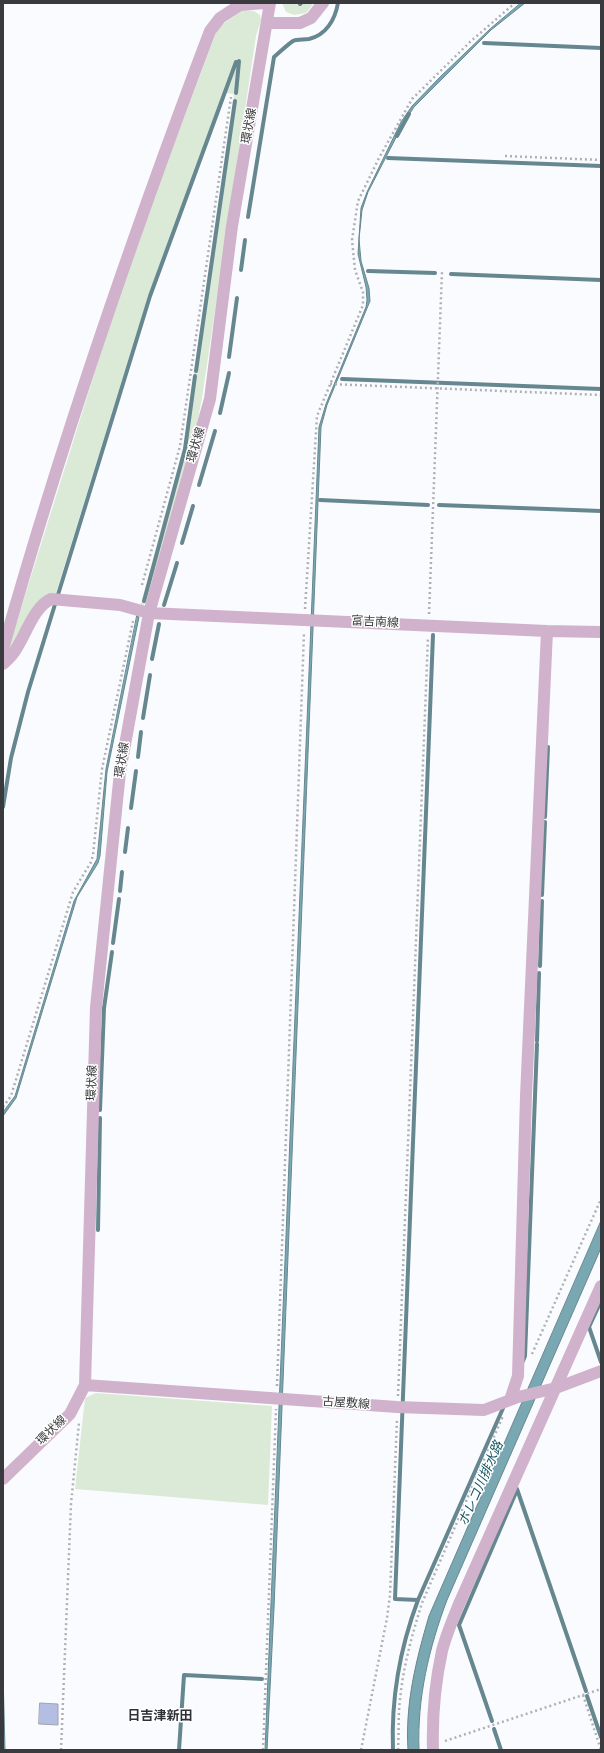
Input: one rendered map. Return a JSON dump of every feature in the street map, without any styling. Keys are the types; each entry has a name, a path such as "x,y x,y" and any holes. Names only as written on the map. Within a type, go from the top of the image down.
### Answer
{"street":[{"path":"3,649 35,540 139,222 210,31 220,18 240,5 264,3"},
{"name":"環状線","path":"3,1479 70,1414 85,1385 96,1007 120,772 149,614 210,399 232,226 270,3"},
{"path":"267,23 300,23 311,18 323,3"},
{"name":"富吉南線","path":"3,664 12,655 39,610 45,602 51,599 120,605 149,614 601,632"},
{"path":"514,1399 518,1376 527,1088 547,631"},
{"path":"433,1748 432,1731 436,1685 443,1649 459,1604 551,1389 601,1286"},
{"name":"古屋敷線","path":"85,1385 398,1407 484,1410 514,1399 551,1389 601,1371"}],"path":[{"path":"263,1750 305,620 317,416 363,305 363,292 355,270 352,240 358,201 379,158 412,99 471,41 515,3"},
{"path":"505,156 601,160"},
{"path":"361,1750 387,1618 390,1595 429,626 436,388 442,271"},
{"path":"330,384 601,395"},
{"path":"532,1356 601,1199"},
{"path":"398,1750 400,1701 405,1666 422,1603 514,1399"},
{"path":"62,1750 71,1504 79,1422"},
{"path":"433,1748 601,1689"},
{"path":"583,1695 601,1750"}],"green space":[{"path":"282,3 314,3 306,13 294,15 286,12"},
{"path":"243,10 254,11 260,15 261,20 256,36 202,398 197,424 146,603 140,607 183,448 234,94 226,93 148,296 55,596 7,653 112,317 157,190 215,35 220,26"},
{"path":"96,1393 272,1406 268,1505 75,1489 85,1398"}],"water":[{"path":"521,3 525,3 491,30 414,107 403,124 368,192 362,210 359,239 361,261 369,288 370,301 327,405 321,427 274,1608 267,1750 265,1750 319,427 326,404 366,307 366,287 358,254 361,208 367,192 401,122 412,106 490,29"},
{"path":"137,616 139,617 107,772 100,856 98,863 77,897 16,1098 3,1116 3,1112 15,1096 74,901 97,859 106,769"},
{"path":"601,1221 601,1248 447,1600 435,1636 422,1692 419,1750 408,1750 408,1716 412,1682 429,1616"},
{"path":"3,1673 5,1750 3,1750"}],"building":[{"path":"40,1703 58,1704 58,1725 39,1724"}],"waterway":[{"path":"248,217 274,57 293,41 315,37 325,30 335,15 338,3"},
{"path":"484,43 601,48"},
{"path":"236,93 239,61"},
{"path":"3,807 11,758 28,692 150,296 236,62"},
{"path":"196,371 235,101"},
{"path":"397,136 409,114"},
{"path":"388,158 601,166"},
{"path":"241,270 245,240"},
{"path":"368,271 435,273"},
{"path":"451,274 601,280"},
{"path":"229,357 237,298"},
{"path":"220,413 229,373"},
{"path":"144,601 185,449 195,376"},
{"path":"342,379 601,389"},
{"path":"199,485 215,431"},
{"path":"320,500 428,505"},
{"path":"439,505 601,511"},
{"path":"182,543 193,506"},
{"path":"164,605 177,563"},
{"path":"152,659 159,624"},
{"path":"418,1600 395,1599 433,635"},
{"path":"143,718 150,675"},
{"path":"138,757 141,732"},
{"path":"545,817 548,747"},
{"path":"131,808 136,771"},
{"path":"542,895 545,822"},
{"path":"125,852 128,828"},
{"path":"120,891 122,872"},
{"path":"113,943 119,899"},
{"path":"540,966 542,901"},
{"path":"100,1110 104,1008 112,952"},
{"path":"537,1041 539,973"},
{"path":"523,1361 525,1356 537,1044"},
{"path":"98,1230 100,1118"},
{"path":"601,1301 589,1327 601,1362"},
{"name":"ホレコ川排水路","path":"393,1750 395,1693 406,1637 412,1618 418,1600 504,1406"},
{"path":"517,1489 586,1691"},
{"path":"492,1721 459,1625 517,1490"},
{"path":"179,1750 184,1675 262,1679"},
{"path":"587,1696 601,1737"},
{"path":"494,1729 501,1750"}],"district":[{"name":"日吉津新田","path":"160,1717"}]}
